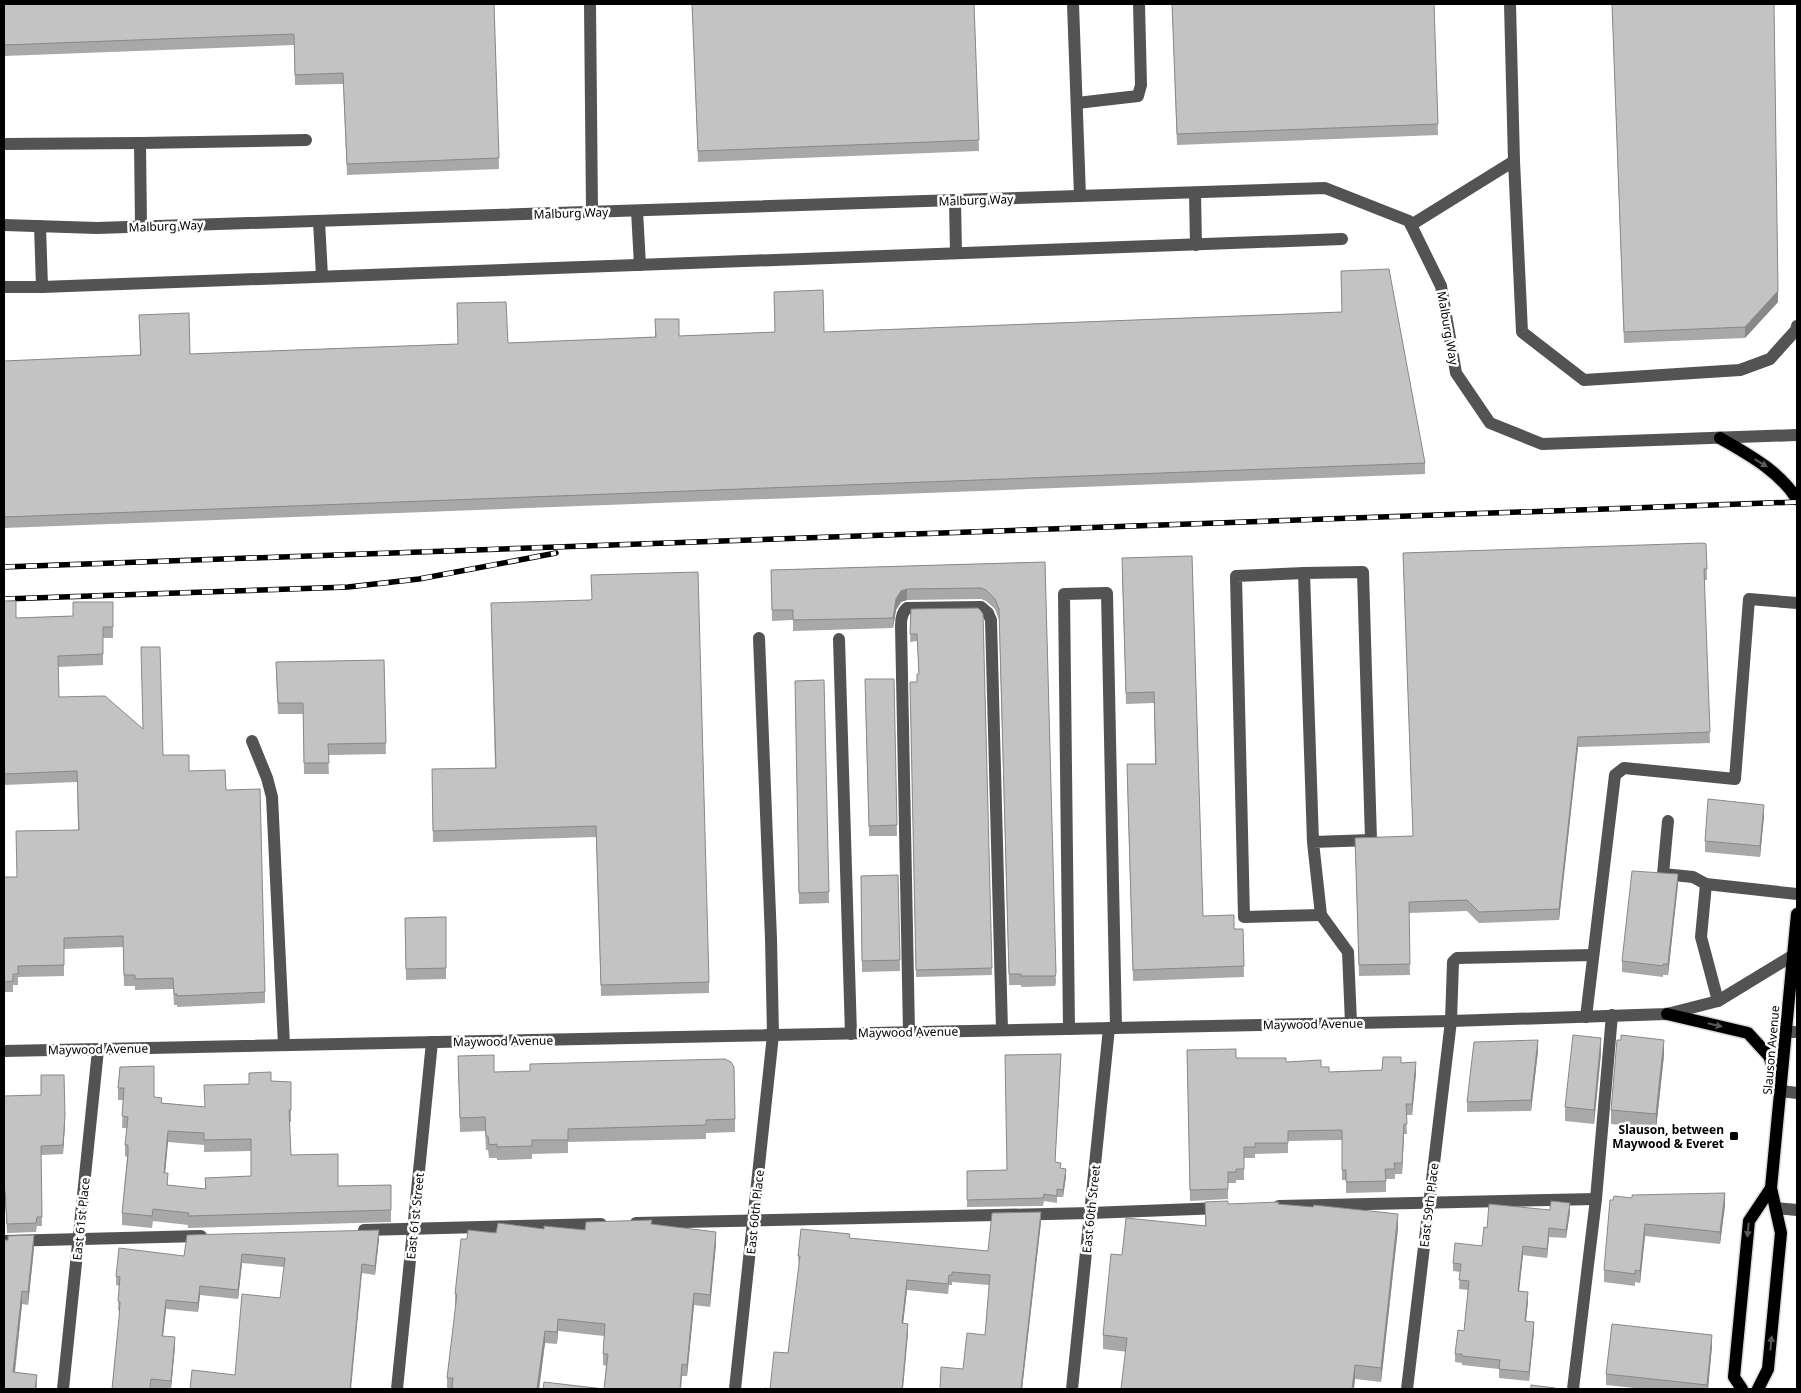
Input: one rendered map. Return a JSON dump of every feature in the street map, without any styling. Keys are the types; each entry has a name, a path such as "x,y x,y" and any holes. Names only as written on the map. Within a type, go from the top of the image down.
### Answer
{"main road":[{"path":"1720,438 1770,468 1789,486 1797,498"},
{"name":"Slauson Avenue","path":"1758,1389 1768,1369 1781,1233 1771,1188 1781,1089 1792,1032 1797,914"},
{"path":"1667,1014 1748,1033 1768,1056 1781,1089"},
{"name":"Slauson Avenue","path":"1742,1389 1734,1377 1749,1221 1771,1188"}],"street":[{"path":"590,4 592,212"},
{"path":"1073,4 1080,196"},
{"path":"1077,103 1138,96 1141,85 1139,4"},
{"path":"1510,4 1514,160 1522,332 1584,380 1740,370 1770,359 1796,330 1797,326"},
{"path":"4,144 306,140"},
{"path":"140,143 141,226"},
{"path":"1411,225 1514,160"},
{"name":"Malburg Way","path":"4,225 97,228 1324,188 1409,221 1441,286 1456,373 1490,423 1542,444 1797,435"},
{"path":"1195,192 1196,244"},
{"path":"955,200 956,253"},
{"path":"637,211 640,265"},
{"path":"319,221 322,276"},
{"path":"40,226 42,287"},
{"path":"4,287 1342,239"},
{"path":"1313,842 1371,840 1363,572 1236,576 1244,917 1321,915"},
{"path":"1304,573 1313,842 1321,915 1348,952 1350,1023"},
{"name":"East 60th Street","path":"1069,1029 1064,594 1107,594 1112,1028 1072,1389"},
{"path":"1586,1016 1615,775 1624,768 1735,778 1749,599 1797,603"},
{"path":"909,1032 901,625 901,617 907,608 981,607 988,613 991,620 1002,1030"},
{"name":"East 60th Place","path":"735,1389 773,1035 760,638"},
{"path":"839,639 851,1034"},
{"path":"252,741 267,778 272,797 284,1045"},
{"path":"1668,821 1663,874 1693,877 1706,884 1797,894"},
{"path":"1706,884 1701,937 1718,1001"},
{"name":"Maywood Avenue","path":"4,1052 1451,1021 1667,1014 1718,1001 1795,954"},
{"name":"East 59th Place","path":"1407,1389 1451,1021 1452,962 1457,958 1593,955"},
{"path":"1573,1389 1596,1199 1612,1016"},
{"name":"East 61st Street","path":"397,1389 432,1042"},
{"name":"East 61st Place","path":"63,1389 98,1050"},
{"path":"1781,1089 1797,1093"},
{"path":"1270,1206 1596,1199"},
{"path":"354,1231 1090,1213 1230,1207"},
{"path":"1776,1208 1797,1210"},
{"path":"4,1241 216,1235"}],"building":[{"path":"4,4 494,4 499,158 347,164 343,73 295,75 294,34 4,45"},
{"path":"692,4 974,4 979,140 698,151"},
{"path":"1172,4 1434,4 1438,124 1177,134"},
{"path":"1612,4 1774,4 1778,291 1745,327 1624,332"},
{"path":"1389,269 1425,463 4,517 4,361 141,355 139,315 189,313 190,354 458,344 457,303 506,302 508,343 656,337 655,319 679,319 679,336 775,332 774,292 823,290 824,332 1342,312 1341,271"},
{"path":"1706,544 1707,569 1704,569 1710,732 1578,737 1559,909 1479,912 1467,900 1409,902 1410,964 1359,965 1355,838 1413,836 1403,553"},
{"path":"1192,556 1203,916 1234,915 1234,929 1243,929 1244,966 1133,970 1127,764 1156,764 1154,692 1126,693 1122,558"},
{"path":"1045,562 1056,973 1055,976 1021,976 1021,974 1009,974 999,609 995,599 986,590 981,588 907,589 901,591 896,599 893,618 793,620 793,610 772,610 771,570"},
{"path":"698,572 709,982 601,985 596,826 433,831 432,769 496,768 491,603 590,600 592,599 591,575"},
{"path":"4,601 16,601 16,618 73,616 73,602 113,602 113,627 103,627 103,654 58,656 59,697 105,696 143,729 141,647 160,647 163,755 189,755 189,771 225,770 226,790 260,789 265,992 177,996 177,994 174,994 173,978 135,979 135,975 124,975 123,936 64,938 64,965 18,966 18,974 13,974 13,981 4,982 4,877 17,877 16,831 79,830 77,771 4,774"},
{"path":"978,608 983,614 992,968 916,970 910,682 917,682 917,674 919,674 917,634 910,634 911,609"},
{"path":"384,660 386,743 328,744 329,763 304,763 303,703 278,703 276,662"},
{"path":"865,679 894,679 897,825 869,826"},
{"path":"824,680 829,892 799,893 795,681"},
{"path":"1708,799 1764,805 1760,846 1705,841"},
{"path":"1632,871 1678,874 1668,964 1663,964 1663,966 1622,961"},
{"path":"898,875 900,960 862,961 861,876"},
{"path":"446,917 446,968 406,969 405,918"},
{"path":"1573,1035 1601,1038 1594,1110 1565,1107"},
{"path":"1621,1035 1664,1040 1656,1114 1611,1110 1617,1040 1621,1040"},
{"path":"1538,1040 1531,1100 1467,1102 1474,1042"},
{"path":"1236,1049 1236,1058 1286,1058 1286,1062 1321,1060 1321,1067 1329,1067 1329,1072 1382,1070 1383,1057 1401,1057 1401,1063 1416,1062 1412,1104 1406,1104 1407,1124 1404,1124 1402,1163 1394,1163 1395,1169 1385,1169 1386,1181 1346,1182 1346,1170 1342,1170 1342,1130 1288,1131 1288,1143 1255,1143 1255,1147 1244,1147 1244,1169 1228,1172 1228,1189 1190,1190 1187,1050"},
{"path":"1061,1054 1055,1162 1061,1163 1060,1168 1066,1169 1063,1190 1057,1189 1057,1196 1044,1194 1043,1198 967,1200 967,1171 1007,1170 1005,1055"},
{"path":"494,1055 494,1072 530,1071 530,1064 725,1059 731,1062 734,1067 735,1119 706,1120 706,1125 568,1129 568,1140 532,1140 532,1146 497,1147 497,1144 489,1145 488,1136 486,1136 485,1117 460,1118 458,1056"},
{"path":"154,1066 154,1097 162,1098 161,1103 205,1107 204,1085 249,1084 249,1073 271,1072 271,1081 291,1082 291,1110 289,1110 291,1155 338,1154 338,1186 391,1185 391,1210 188,1216 189,1213 153,1209 152,1216 122,1213 128,1155 128,1145 125,1145 128,1117 122,1116 124,1088 118,1088 120,1067","holes":["168,1131 204,1133 204,1140 251,1139 251,1176 205,1178 206,1189 167,1185 168,1173 164,1173"]},
{"path":"41,1075 64,1075 65,1115 63,1145 41,1146 42,1217 37,1217 36,1223 7,1224 4,1191 4,1096 41,1095"},
{"path":"1725,1193 1720,1232 1645,1224 1640,1271 1635,1270 1635,1274 1604,1270 1610,1200 1613,1200 1614,1196 1632,1198 1632,1195"},
{"path":"1228,1201 1228,1204 1279,1202 1278,1204 1313,1207 1314,1205 1398,1214 1381,1368 1355,1365 1352,1389 1121,1389 1127,1338 1103,1335 1111,1254 1122,1255 1126,1218 1206,1226 1205,1202"},
{"path":"1551,1201 1570,1203 1566,1230 1549,1228 1547,1249 1523,1246 1518,1291 1528,1292 1525,1321 1534,1322 1529,1372 1499,1369 1500,1360 1455,1354 1458,1330 1464,1331 1469,1281 1459,1280 1461,1264 1453,1263 1455,1243 1482,1246 1484,1227 1487,1228 1489,1204 1550,1210"},
{"path":"1041,1212 1021,1389 940,1389 941,1367 963,1369 967,1333 985,1335 990,1275 952,1272 952,1275 949,1275 948,1284 907,1280 902,1323 908,1324 902,1389 770,1389 774,1352 788,1353 800,1256 798,1256 801,1229 850,1234 849,1238 988,1251 992,1213"},
{"path":"652,1220 651,1224 716,1232 710,1295 694,1293 687,1365 682,1364 680,1389 604,1389 608,1354 603,1354 605,1324 558,1319 557,1332 545,1331 537,1389 452,1389 453,1378 447,1378 457,1294 455,1294 461,1239 467,1239 468,1230 496,1233 498,1223 544,1229 544,1226 585,1230 586,1222"},
{"path":"379,1230 375,1266 362,1264 350,1388 357,1389 190,1389 192,1370 235,1375 242,1294 280,1298 285,1258 242,1254 238,1290 200,1286 198,1303 166,1300 162,1336 175,1337 171,1381 151,1379 150,1389 112,1389 120,1302 118,1301 120,1277 116,1276 119,1248 184,1256 187,1235"},
{"path":"34,1235 28,1292 22,1291 13,1372 37,1375 35,1389 4,1389 4,1240 8,1240 8,1236"},
{"path":"1612,1324 1712,1335 1707,1385 1606,1374"},
{"path":"544,1382 604,1389 543,1389"},
{"path":"1531,1385 1555,1388 1555,1389 1531,1389"}],"railway":[{"path":"4,567 1797,502"},
{"path":"4,599 348,587 419,579 556,553"}],"place":[{"name":"Slauson, between Maywood & Everet","path":"1734,1136"}]}
